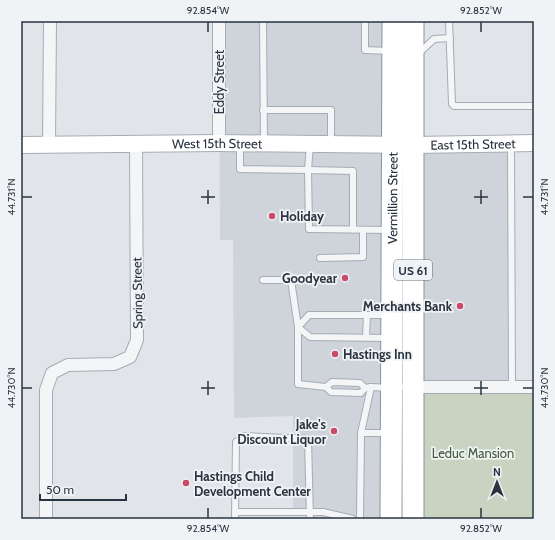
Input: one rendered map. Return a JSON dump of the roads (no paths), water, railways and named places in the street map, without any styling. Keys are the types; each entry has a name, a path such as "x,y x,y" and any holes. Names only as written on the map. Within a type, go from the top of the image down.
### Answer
{"highway":[{"name":"Vermillion Street","path":"393,21 393,51 402,145 413,387 413,519"},
{"name":"Vermillion Street","path":"390,519 390,433 376,388 391,338 392,230 413,60 413,21"}],"street":[{"path":"50,21 50,144"},
{"name":"Eddy Street","path":"219,143 220,21"},
{"name":"West 15th Street","path":"21,145 219,143 402,145"},
{"name":"Spring Street","path":"46,519 46,390 52,373 68,365 114,364 130,357 138,340 136,144"},
{"name":"East 15th Street","path":"402,145 534,144"},
{"path":"376,388 534,387"}],"lane":[{"path":"263,21 264,143"},
{"path":"365,21 365,50 393,51"},
{"path":"450,21 452,104 454,106 534,106"},
{"path":"413,60 434,39 450,38"},
{"path":"264,110 331,110 331,144"},
{"path":"240,143 240,169 353,171 353,230"},
{"path":"310,144 308,170 309,229 392,230"},
{"path":"511,144 512,387"},
{"path":"320,258 363,258 363,230"},
{"path":"262,280 291,280 298,327 298,384 326,387 331,392 361,393 376,388"},
{"path":"298,327 308,315 391,315"},
{"path":"366,338 367,315"},
{"path":"298,327 310,336 391,338"},
{"path":"326,387 332,382 360,382 376,388"},
{"path":"360,519 361,434 376,388"},
{"path":"361,434 390,433"},
{"path":"235,519 236,442 242,436 308,439 310,519"},
{"path":"236,512 323,512 353,519"}],"place":[{"name":"Holiday","path":"272,216"},
{"name":"Goodyear","path":"345,278"},
{"name":"Merchants Bank","path":"460,306"},
{"name":"Hastings Inn","path":"335,354"},
{"name":"Jake's Discount Liquor","path":"334,431"},
{"name":"Hastings Child Development Center","path":"186,483"}],"park label":[{"name":"Leduc Mansion","path":"473,453"}]}
